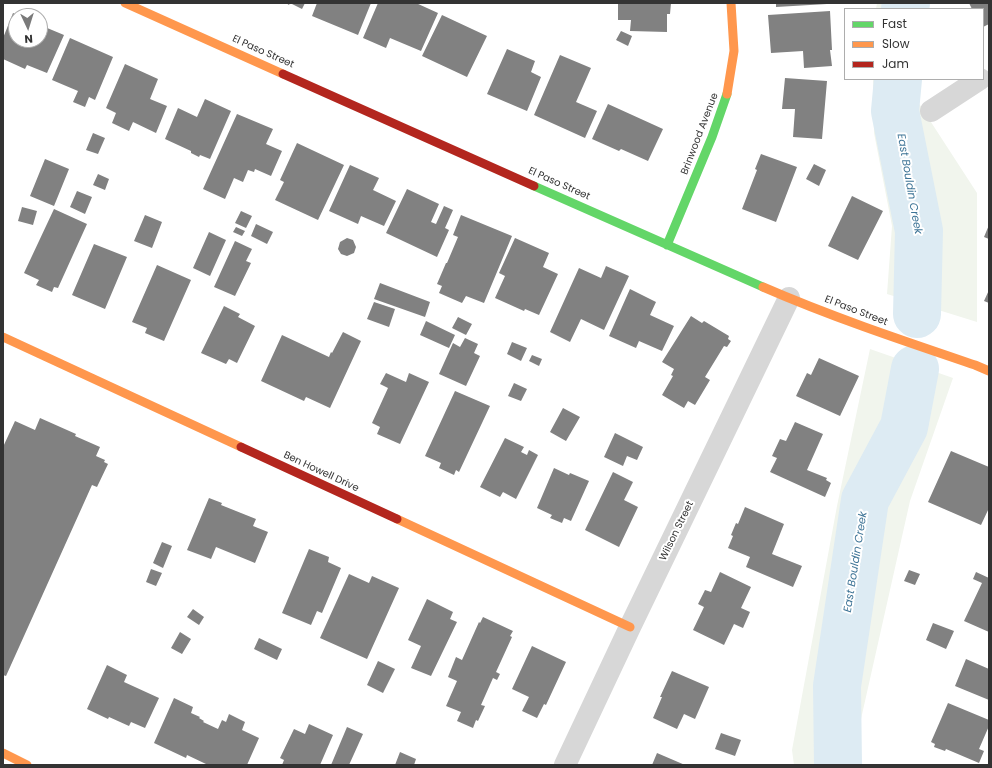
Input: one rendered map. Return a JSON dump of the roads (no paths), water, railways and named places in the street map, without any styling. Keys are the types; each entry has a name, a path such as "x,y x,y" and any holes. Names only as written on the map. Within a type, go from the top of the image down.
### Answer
{"street":[{"name":"Brinwood Avenue","path":"668,245 727,96 734,51 731,3"},
{"name":"El Paso Street","path":"130,4 789,298 989,371"},
{"path":"931,111 978,80"},
{"name":"Wilson Street","path":"565,765 789,298"},
{"name":"Ben Howell Drive","path":"3,337 630,627"},
{"path":"3,753 28,765"}],"waterway":[{"name":"East Bouldin Creek","path":"905,8 906,3"},
{"name":"East Bouldin Creek","path":"898,80 895,111 919,231 917,314"},
{"name":"East Bouldin Creek","path":"838,765 837,686 865,500 904,427 915,369"}]}
